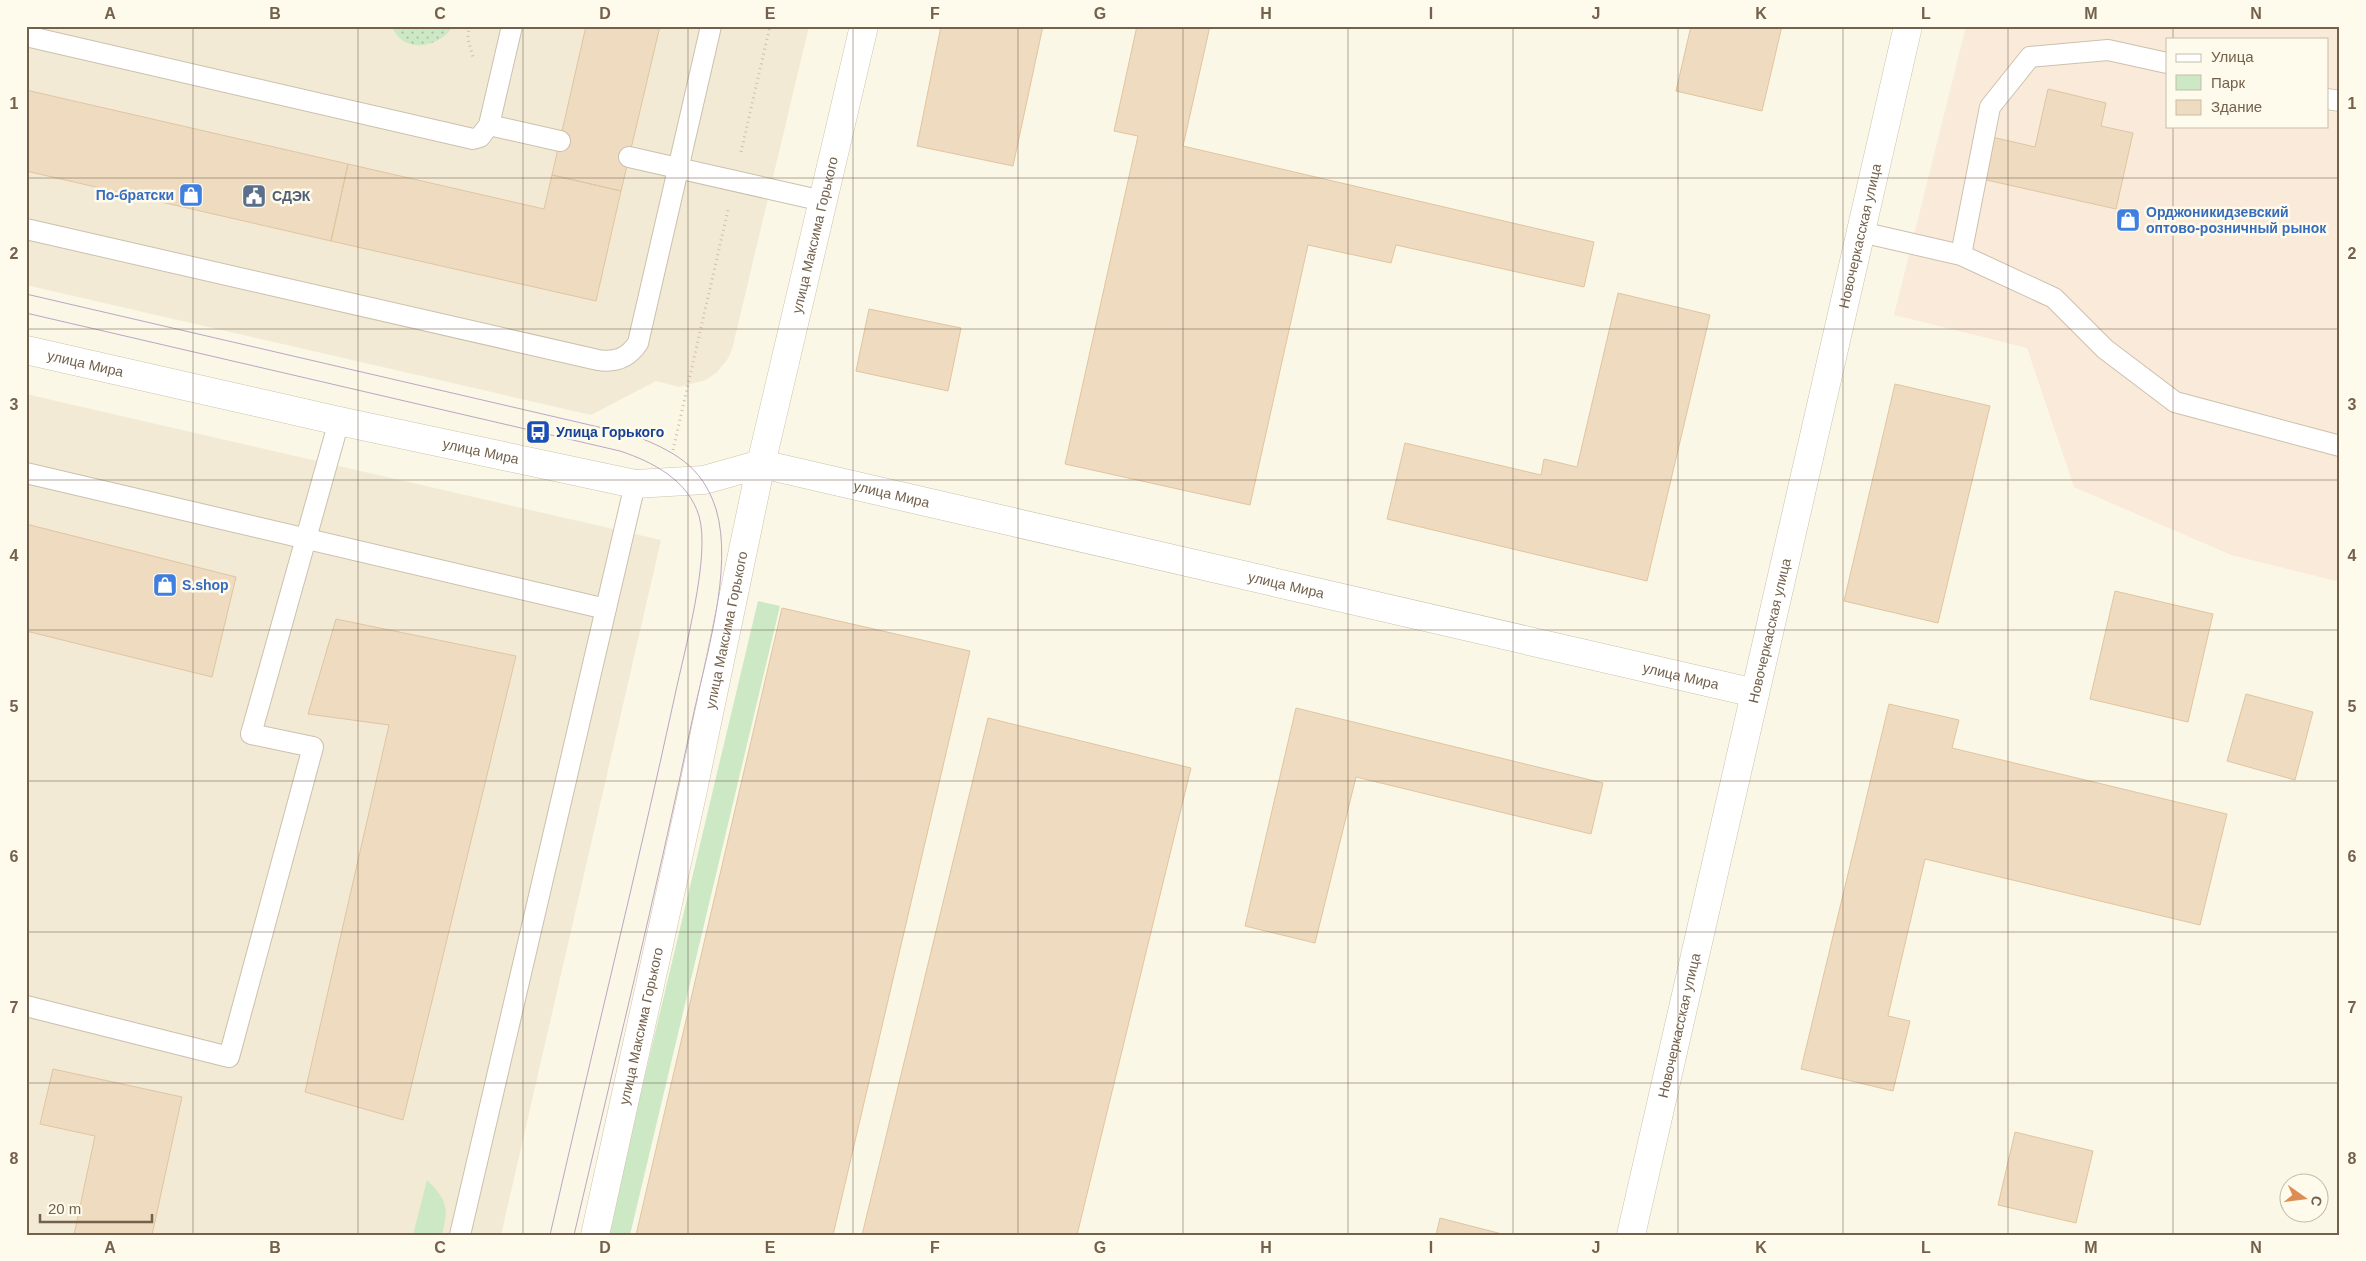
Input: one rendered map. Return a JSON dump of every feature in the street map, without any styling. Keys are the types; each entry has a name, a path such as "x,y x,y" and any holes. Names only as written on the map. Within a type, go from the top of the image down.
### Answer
{"street":[{"name":"улица Максима Горького","path":"595,1235 693,790 761,464 864,26"},
{"name":"Новочеркасская улица","path":"1630,1235 1908,26"},
{"name":"улица Мира","path":"26,350 339,421 635,484 704,480 761,464 1755,693"}],"lane":[{"path":"26,36 473,138 480,137 489,125 512,26"},
{"path":"26,229 598,360 616,361 632,352 638,343 711,26"},
{"path":"1961,255 1990,107 2030,57 2108,50 2166,64"},
{"path":"489,125 560,141"},
{"path":"629,157 823,201"},
{"path":"1861,232 1961,255 2054,298 2105,349 2175,402 2340,446"},
{"path":"26,1006 229,1057 313,746 251,734 339,421"},
{"path":"26,473 606,609"},
{"path":"460,1235 635,484"}],"path":[{"path":"665,483 770,26"}],"shaded area":[{"path":"26,26 809,26 732,350 727,360 717,372 706,380 679,387 656,381 591,415 26,285"},
{"name":"Орджоникидзевский оптово-розничный рынок","path":"1966,26 2340,26 2340,582 2231,555 2074,487 2027,348 1894,315"},
{"path":"26,394 661,540 501,1235 26,1235"}],"green space":[{"path":"392,26 453,26 447,34 431,43 412,45 397,35"},
{"path":"758,601 780,606 630,1235 607,1235"},
{"path":"427,1180 439,1193 445,1204 446,1211 442,1235 413,1235"}],"building":[{"path":"586,26 660,26 621,191 552,175"},
{"path":"941,26 1043,26 1013,166 917,146"},
{"path":"1137,26 1210,26 1183,146 1594,242 1584,287 1396,245 1391,263 1308,245 1250,505 1065,464 1138,136 1114,131"},
{"path":"1691,26 1782,26 1762,111 1676,91"},
{"path":"2048,89 2106,103 2101,126 2133,133 2116,209 1982,179 1992,137 2035,147"},
{"path":"26,90 348,164 331,241 26,171"},
{"path":"348,164 544,209 552,175 621,191 596,301 331,241"},
{"path":"1618,293 1710,315 1647,581 1387,519 1405,443 1541,475 1544,459 1577,467"},
{"path":"869,309 961,328 948,391 856,371"},
{"path":"1895,384 1990,406 1938,623 1844,601"},
{"path":"26,524 236,577 212,677 26,631"},
{"path":"2115,591 2213,614 2188,722 2090,699"},
{"path":"782,608 970,651 833,1235 636,1235"},
{"path":"336,619 516,656 403,1120 305,1092 389,725 308,714"},
{"path":"2246,694 2313,712 2295,780 2227,761"},
{"path":"1889,704 1959,720 1952,748 2227,814 2200,925 1925,859 1888,1016 1910,1021 1893,1091 1801,1069"},
{"path":"1296,708 1603,783 1591,834 1356,777 1315,943 1245,926"},
{"path":"988,718 1191,768 1077,1235 862,1235"},
{"path":"53,1069 182,1097 152,1235 74,1235 95,1136 40,1124"},
{"path":"2015,1132 2093,1151 2076,1223 1998,1205"},
{"path":"1440,1218 1506,1235 1436,1235"}],"tram line":[{"path":"26,294 633,435 673,454 694,470 703,481 716,509 721,533 722,559 716,614 649,914 574,1235"},
{"path":"26,313 620,451 645,461 668,474 687,492 694,503 702,533 702,555 690,630 550,1235"}],"place":[{"name":"По-братски","path":"191,195"},
{"name":"СДЭК","path":"254,196"},
{"name":"Орджоникидзевский оптово-розничный рынок","path":"2128,220"},
{"name":"Улица Горького","path":"538,432"},
{"name":"S.shop","path":"165,585"}]}
